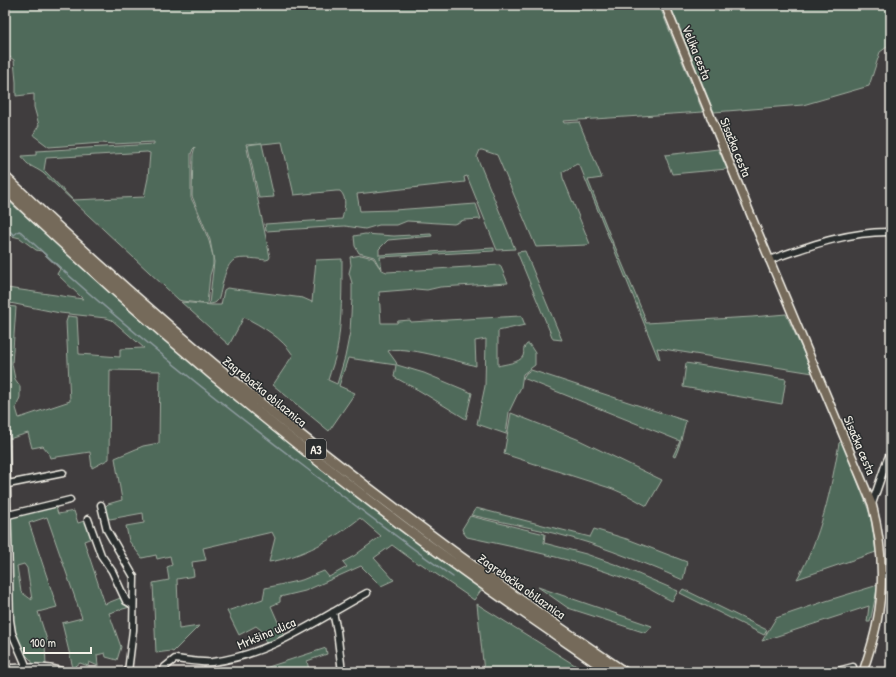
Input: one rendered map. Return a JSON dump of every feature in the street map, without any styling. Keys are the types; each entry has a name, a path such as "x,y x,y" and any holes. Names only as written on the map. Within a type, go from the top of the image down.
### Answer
{"highway":[{"name":"Zagrebačka obilaznica","path":"5,177 26,203 134,308 273,425 451,561 610,672"},
{"name":"Zagrebačka obilaznica","path":"5,189 26,203 139,302 290,428 384,501 456,554 624,672"}],"main road":[{"name":"Velika cesta","path":"665,5 708,109"},
{"name":"Sisačka cesta","path":"708,109 769,260 872,504 880,543 882,575 877,622 863,672"}],"street":[{"path":"769,260 794,251 858,234 871,232 891,232"},
{"path":"5,409 8,484 10,620 12,633 25,663 25,668"},
{"path":"872,504 891,451"},
{"path":"8,484 63,474"},
{"path":"8,515 70,500"},
{"path":"101,505 107,530 134,577 134,630 128,672"},
{"path":"88,519 101,555 112,571 126,601 133,605"},
{"path":"882,575 891,575"},
{"name":"Mrkšina ulica","path":"162,672 165,667 175,659 210,662 234,658 259,650 287,639 367,593"},
{"path":"333,612 342,672"},
{"path":"5,668 43,667 65,672"},
{"path":"834,672 853,667"}],"green space":[{"path":"5,5 659,5 703,112 563,121 564,123 579,122 602,178 588,180 613,243 611,243 580,166 577,164 562,172 563,178 590,244 587,245 536,247 497,155 482,150 480,150 477,157 515,249 497,250 467,176 464,177 465,182 357,194 360,211 476,204 481,219 464,220 454,224 407,221 397,225 379,225 365,229 345,226 266,231 265,224 342,219 345,201 340,191 294,195 282,142 262,144 274,197 259,198 248,145 262,143 246,144 270,257 266,260 244,258 233,261 227,270 218,300 215,303 209,304 214,262 213,256 207,304 179,300 43,173 26,162 22,156 36,155 36,151 154,144 154,142 113,144 102,143 49,147 33,135 39,125 34,107 34,94 16,96 14,60 5,54","holes":["195,147 193,154 192,196 210,240 213,255 209,241 191,198 191,154","150,153 148,178 144,197 73,200 44,170 46,158"]},
{"path":"670,5 891,5 891,44 880,52 869,86 803,105 714,112"},
{"path":"718,149 727,169 672,174 665,155"},
{"path":"5,198 226,393 334,479 482,589 474,600 420,563 418,564 392,545 374,558 394,580 381,586 361,566 305,591 280,597 280,602 271,606 285,638 267,646 261,630 256,626 239,635 227,611 263,599 265,588 302,580 324,571 329,577 347,567 343,562 354,556 381,536 360,518 350,526 317,546 281,560 269,562 275,538 272,532 203,548 206,560 192,562 194,576 177,579 179,629 199,626 173,652 156,653 153,583 169,580 167,567 172,565 170,556 157,559 156,555 142,558 129,541 126,526 144,523 143,513 110,519 105,513 105,507 108,504 122,500 115,458 143,446 159,443 160,371 110,370 109,459 92,468 90,452 50,458 48,452 43,446 32,448 28,433 9,439 10,447 8,447 5,307 16,307 12,364 15,379 20,386 20,397 16,408 19,418 70,401 66,322 68,316 77,317 79,354 120,357 120,349 144,348 112,320 106,318 60,313 5,302 5,279 7,278 7,288 83,299 57,274 60,269 41,251 36,250 20,238 12,236 5,229"},
{"path":"365,234 394,236 431,234 432,236 388,240 379,249 379,255 494,248 494,251 380,257 382,269 374,257 359,253 355,246 354,236"},
{"path":"612,244 614,244 646,323 786,314 813,373 657,348 660,359 658,358"},
{"path":"525,251 562,340 553,339 517,252"},
{"path":"361,255 373,258 380,268 387,272 500,265 508,283 440,287 427,290 416,289 379,292 381,323 397,323 398,321 410,320 411,322 521,315 525,325 498,331 498,366 519,360 524,354 524,348 527,344 529,344 535,353 535,365 523,374 521,387 509,412 506,434 477,424 485,386 486,339 475,341 476,366 417,352 395,349 388,351 397,365 424,373 472,393 466,419 394,377 396,365 348,358 339,386 355,393 329,431 273,385 293,355 283,343 265,328 244,317 229,345 181,302 221,305 224,290 227,288 303,298 312,302 316,260 342,259 339,339 328,380 337,384 345,357 350,332 352,283 349,273 351,265 350,257"},
{"path":"686,363 786,379 782,404 683,387"},
{"path":"531,370 686,421 680,443 675,457 673,456 680,441 523,378 526,373"},
{"path":"511,413 577,439 662,480 647,506 613,489 504,454"},
{"path":"842,441 870,514 876,552 797,579 813,547 819,530 829,496 839,443"},
{"path":"55,504 58,514 74,511 78,523 87,520 92,538 84,541 105,604 123,597 130,607 109,613 121,647 117,660 106,657 105,653 97,655 98,666 89,662 88,666 80,663 73,668 62,623 82,618 47,517 29,523 57,607 38,612 48,643 45,643 46,665 33,664 23,649 21,649 13,632 10,517","holes":["24,564 27,568 32,600 21,592 17,566"]},
{"path":"476,508 590,537 594,529 630,540 687,562 683,580 636,560 589,543 546,531 471,515"},
{"path":"470,516 545,534 544,543 586,554 617,565 678,591 672,601 645,587 602,570 558,558 467,537 462,529"},
{"path":"878,585 870,622 867,622 869,606 762,641 776,618"},
{"path":"538,587 652,626 646,633 568,608"},
{"path":"683,589 767,630 764,635 680,593"},
{"path":"477,604 586,672 484,672"},
{"path":"326,648 327,654 307,661 309,670 301,672 260,672 259,670"}],"waterway":[{"path":"5,227 14,235 19,231 21,232 122,322 191,379 355,506 453,577"}]}
